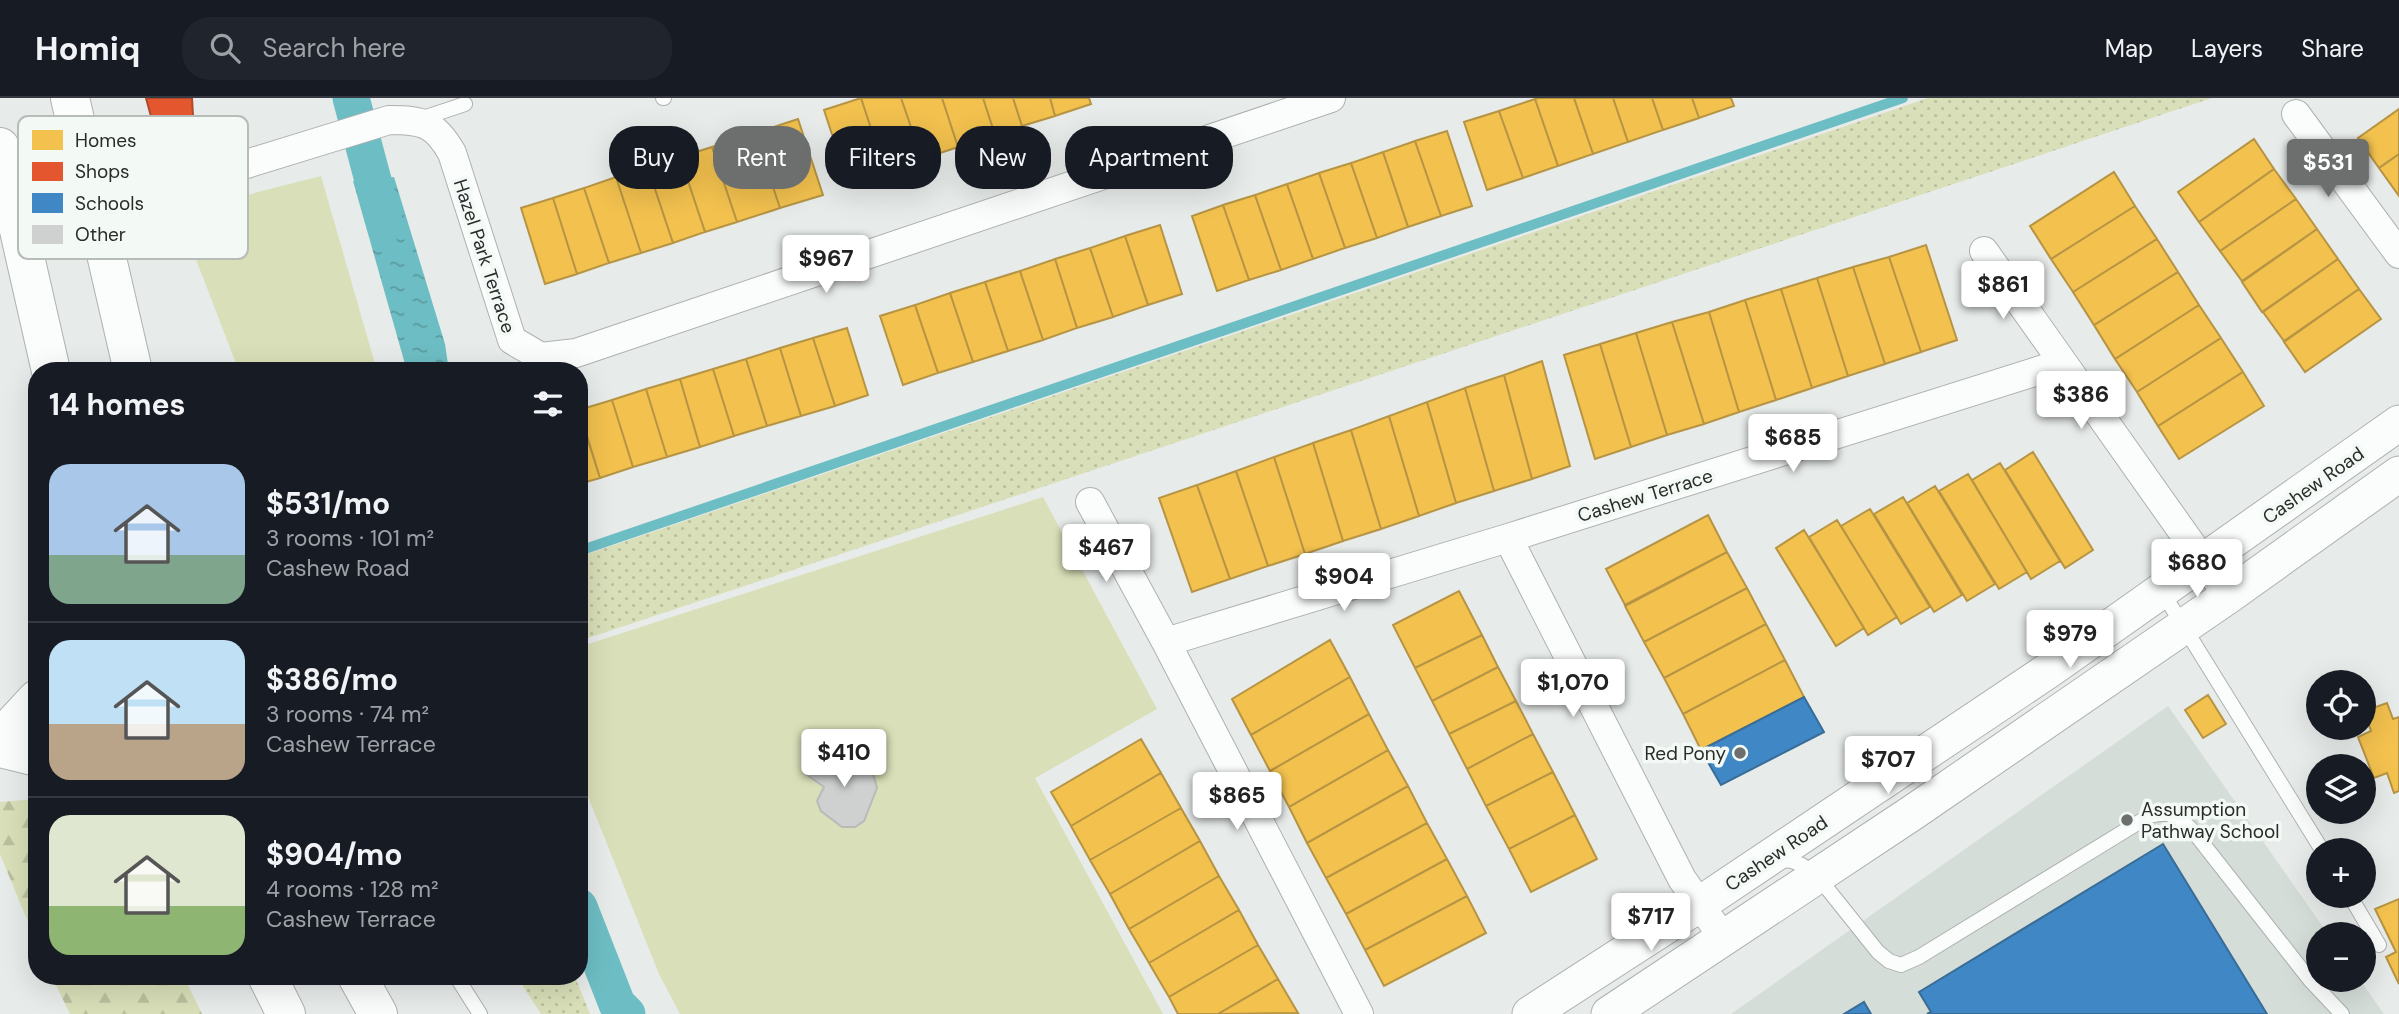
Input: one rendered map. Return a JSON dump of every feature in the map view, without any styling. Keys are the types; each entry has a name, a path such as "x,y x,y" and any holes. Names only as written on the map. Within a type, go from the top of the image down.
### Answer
{"highway":[{"path":"70,98 74,116"},
{"path":"0,147 18,226"},
{"path":"26,259 49,362"},
{"path":"108,259 130,362"},
{"path":"0,739 28,709"},
{"path":"0,746 28,754"},
{"path":"272,985 286,1014"},
{"path":"362,985 378,1014"}],"street":[{"name":"Hazel Park Terrace","path":"402,120 441,133 452,153 512,340 541,357 576,353 1331,98"},
{"path":"2296,114 2399,254"},
{"path":"248,164 402,120"},
{"path":"1984,251 2228,596"},
{"name":"Cashew Terrace","path":"1166,642 1508,538 2063,363"},
{"name":"Cashew Road","path":"1530,1014 1700,904 2052,668 2399,423"},
{"path":"1608,1014 1818,877 2228,596 2399,474"},
{"path":"1090,502 1166,642 1359,1014"},
{"path":"1508,538 1682,879 1724,939"},
{"path":"0,746 28,740"}],"lane":[{"path":"402,120 465,104"},
{"path":"2161,590 2315,838"},
{"path":"1767,858 1792,861 1818,877 1878,952 1889,961 1901,965 1919,957 2149,816 2162,812 2179,817 2193,831 2310,979 2342,1014"},
{"path":"2357,908 2379,945"},
{"path":"462,985 481,1014"}],"shaded area":[{"name":"Assumption Pathway School","path":"2168,706 2306,903 2306,908 2310,908 2320,922 2306,922 2306,992 2368,992 2384,1014 1731,1014"}],"green space":[{"path":"1928,98 2212,98 588,638 588,554"},
{"path":"321,176 374,362 236,362 196,259 248,259 248,195"},
{"path":"1043,497 1157,709 1035,778 1163,1014 680,1014 659,974 588,796 588,644"},
{"path":"28,800 28,922 0,854 0,802"},
{"path":"56,985 188,985 202,1014 70,1014"},
{"path":"522,985 578,985 590,1014 541,1014"}],"water":[{"path":"394,177 445,344 448,362 404,362 353,181"}],"building: Homes":[{"path":"861,98 870,126 829,126 824,110"},
{"path":"861,98 901,98 911,126 870,126"},
{"path":"901,98 942,98 955,138 955,148 941,153 941,126 911,126"},
{"path":"942,98 983,98 992,126 955,126 955,138"},
{"path":"983,98 1013,98 1022,126 992,126"},
{"path":"1013,98 1050,98 1055,116 1022,126"},
{"path":"1050,98 1089,98 1091,104 1055,116"},
{"path":"1574,98 1593,154 1558,166 1535,99"},
{"path":"1574,98 1613,98 1628,142 1593,154"},
{"path":"1613,98 1652,98 1663,130 1628,142"},
{"path":"1652,98 1692,98 1699,118 1663,130"},
{"path":"1692,98 1731,98 1734,106 1699,118"},
{"path":"1535,99 1558,166 1523,178 1499,111"},
{"path":"2399,109 2399,154 2379,168 2358,138"},
{"path":"1499,111 1523,178 1487,190 1464,122"},
{"path":"798,119 800,126 776,126"},
{"path":"1447,131 1472,206 1441,216 1415,141"},
{"path":"2254,139 2274,169 2199,222 2178,192"},
{"path":"1415,141 1441,216 1408,227 1383,152"},
{"path":"712,147 713,189 726,189 737,222 705,232 691,189 699,189 699,151"},
{"path":"1383,152 1408,227 1377,238 1351,163"},
{"path":"2399,154 2399,196 2379,168"},
{"path":"811,159 823,195 780,208 774,189 811,189"},
{"path":"1351,163 1377,238 1345,248 1319,173"},
{"path":"2274,169 2296,199 2220,251 2199,222"},
{"path":"2114,172 2135,206 2051,259 2030,226"},
{"path":"1319,173 1345,248 1313,259 1287,184"},
{"path":"609,179 609,189 620,189 641,253 609,263 584,188"},
{"path":"1287,184 1313,259 1281,270 1255,195"},
{"path":"584,188 609,263 577,274 553,198"},
{"path":"620,189 655,189 673,243 641,253"},
{"path":"655,189 691,189 705,232 673,243"},
{"path":"726,189 774,189 780,208 737,222"},
{"path":"1255,195 1281,270 1249,280 1223,205"},
{"path":"553,198 577,274 545,284 521,208"},
{"path":"2296,199 2317,229 2242,281 2220,251"},
{"path":"1223,205 1249,280 1217,291 1192,216"},
{"path":"2135,206 2157,239 2073,292 2051,259"},
{"path":"1160,225 1182,294 1148,305 1125,236"},
{"path":"2317,229 2338,259 2262,312 2242,282"},
{"path":"1125,236 1148,305 1113,317 1090,248"},
{"path":"2157,239 2178,272 2094,325 2073,292"},
{"path":"1926,245 1957,340 1921,352 1889,257"},
{"path":"1090,248 1113,317 1077,328 1055,259"},
{"path":"1889,257 1921,352 1885,364 1853,267"},
{"path":"1055,259 1077,328 1043,340 1020,271"},
{"path":"2338,259 2359,289 2284,341 2263,312"},
{"path":"1853,267 1885,364 1848,376 1817,278"},
{"path":"1020,271 1043,340 1008,351 985,282"},
{"path":"2178,272 2199,305 2115,359 2094,325"},
{"path":"1817,278 1848,376 1812,388 1781,289"},
{"path":"985,282 1008,351 973,362 950,293"},
{"path":"1781,289 1812,388 1776,400 1745,300"},
{"path":"2359,289 2381,319 2305,372 2284,342"},
{"path":"950,293 973,362 938,373 915,305"},
{"path":"1745,300 1776,400 1739,412 1709,312"},
{"path":"915,305 938,373 903,385 880,316"},
{"path":"2199,305 2221,338 2137,392 2115,359"},
{"path":"1709,312 1739,412 1704,424 1672,322"},
{"path":"1672,322 1704,424 1667,435 1636,333"},
{"path":"847,328 868,395 835,406 813,338"},
{"path":"1636,333 1667,435 1631,447 1600,344"},
{"path":"813,338 835,406 801,416 780,348"},
{"path":"2221,338 2243,372 2158,426 2137,392"},
{"path":"1600,344 1631,447 1595,459 1564,355"},
{"path":"780,348 801,416 767,426 746,359"},
{"path":"746,359 767,426 734,436 713,369"},
{"path":"1542,361 1570,466 1532,479 1504,375"},
{"path":"713,369 734,436 700,447 680,379"},
{"path":"2243,372 2264,406 2179,459 2158,426"},
{"path":"1504,375 1532,479 1494,491 1465,388"},
{"path":"680,379 700,447 667,457 646,389"},
{"path":"1465,388 1494,491 1456,503 1427,402"},
{"path":"646,389 667,457 633,467 612,400"},
{"path":"612,400 633,467 600,478 588,439 588,407"},
{"path":"1427,402 1456,503 1419,516 1389,416"},
{"path":"1389,416 1419,516 1381,529 1351,430"},
{"path":"1351,430 1381,529 1343,541 1313,443"},
{"path":"588,440 600,478 588,481"},
{"path":"1313,443 1343,541 1305,554 1274,457"},
{"path":"2033,452 2093,550 2065,568 2005,470"},
{"path":"1274,457 1305,554 1268,566 1236,471"},
{"path":"2000,463 2060,561 2031,579 1972,480"},
{"path":"1236,471 1268,566 1230,579 1197,485"},
{"path":"1968,474 2027,572 1999,589 1939,491"},
{"path":"1197,485 1230,579 1192,592 1159,498"},
{"path":"1935,486 1995,584 1967,601 1907,503"},
{"path":"1903,497 1962,595 1934,612 1874,514"},
{"path":"1870,509 1930,607 1901,624 1841,526"},
{"path":"1708,515 1727,552 1625,605 1606,569"},
{"path":"1837,520 1897,617 1868,635 1809,537"},
{"path":"1804,530 1864,628 1836,646 1776,548"},
{"path":"1727,552 1747,588 1644,642 1625,606"},
{"path":"1747,588 1766,624 1664,678 1644,642"},
{"path":"1459,591 1482,635 1415,668 1393,625"},
{"path":"1766,624 1785,660 1683,714 1664,678"},
{"path":"1482,635 1498,667 1432,701 1415,668"},
{"path":"1330,640 1350,677 1251,735 1232,699"},
{"path":"1785,660 1804,697 1701,750 1683,714"},
{"path":"1498,667 1516,701 1449,734 1432,701"},
{"path":"1350,677 1369,714 1270,771 1251,735"},
{"path":"2208,695 2226,724 2203,738 2185,710"},
{"path":"1516,701 1533,734 1467,769 1449,734"},
{"path":"2387,703 2393,719 2399,717 2399,791 2394,793 2387,773 2376,777 2376,754 2365,754 2359,740 2376,740 2376,707"},
{"path":"1369,714 1388,750 1289,807 1270,771"},
{"path":"1533,734 1553,772 1486,806 1467,769"},
{"path":"1141,739 1161,773 1071,826 1051,792"},
{"path":"1388,750 1408,786 1307,843 1289,807"},
{"path":"1553,772 1575,815 1509,849 1486,806"},
{"path":"1161,773 1181,808 1090,860 1071,826"},
{"path":"1408,786 1427,823 1326,878 1307,843"},
{"path":"1181,808 1200,841 1110,894 1090,860"},
{"path":"1575,815 1597,859 1531,892 1509,849"},
{"path":"1427,823 1447,859 1346,914 1326,878"},
{"path":"1200,841 1219,876 1129,929 1110,894"},
{"path":"1447,859 1467,896 1365,950 1346,914"},
{"path":"1219,876 1239,910 1149,963 1129,929"},
{"path":"1467,896 1486,933 1384,986 1365,950"},
{"path":"2399,899 2399,984 2386,957 2396,952 2375,909"},
{"path":"1239,910 1258,945 1169,997 1149,963"},
{"path":"1258,945 1278,979 1218,1014 1178,1014 1169,997"},
{"path":"1278,979 1298,1013 1218,1014"}],"building: Shops":[{"path":"146,98 192,98 193,116 151,116"}],"building: Schools":[{"path":"1804,697 1824,732 1721,785 1701,750"},
{"path":"2163,844 2267,1014 1927,1014 1931,1012 1919,992"},
{"path":"1864,1002 1871,1014 1844,1014"}],"building: Other":[{"path":"809,761 863,761 874,777 877,788 864,821 855,827 842,827 821,811 817,801 824,787 803,772 804,765"}],"waterway":[{"path":"351,98 385,225"},
{"path":"588,548 1903,98"},
{"path":"588,930 617,1004 627,1014"}],"place":[{"name":"Red Pony","path":"1740,753"},
{"name":"Assumption Pathway School","path":"2127,820"}]}
